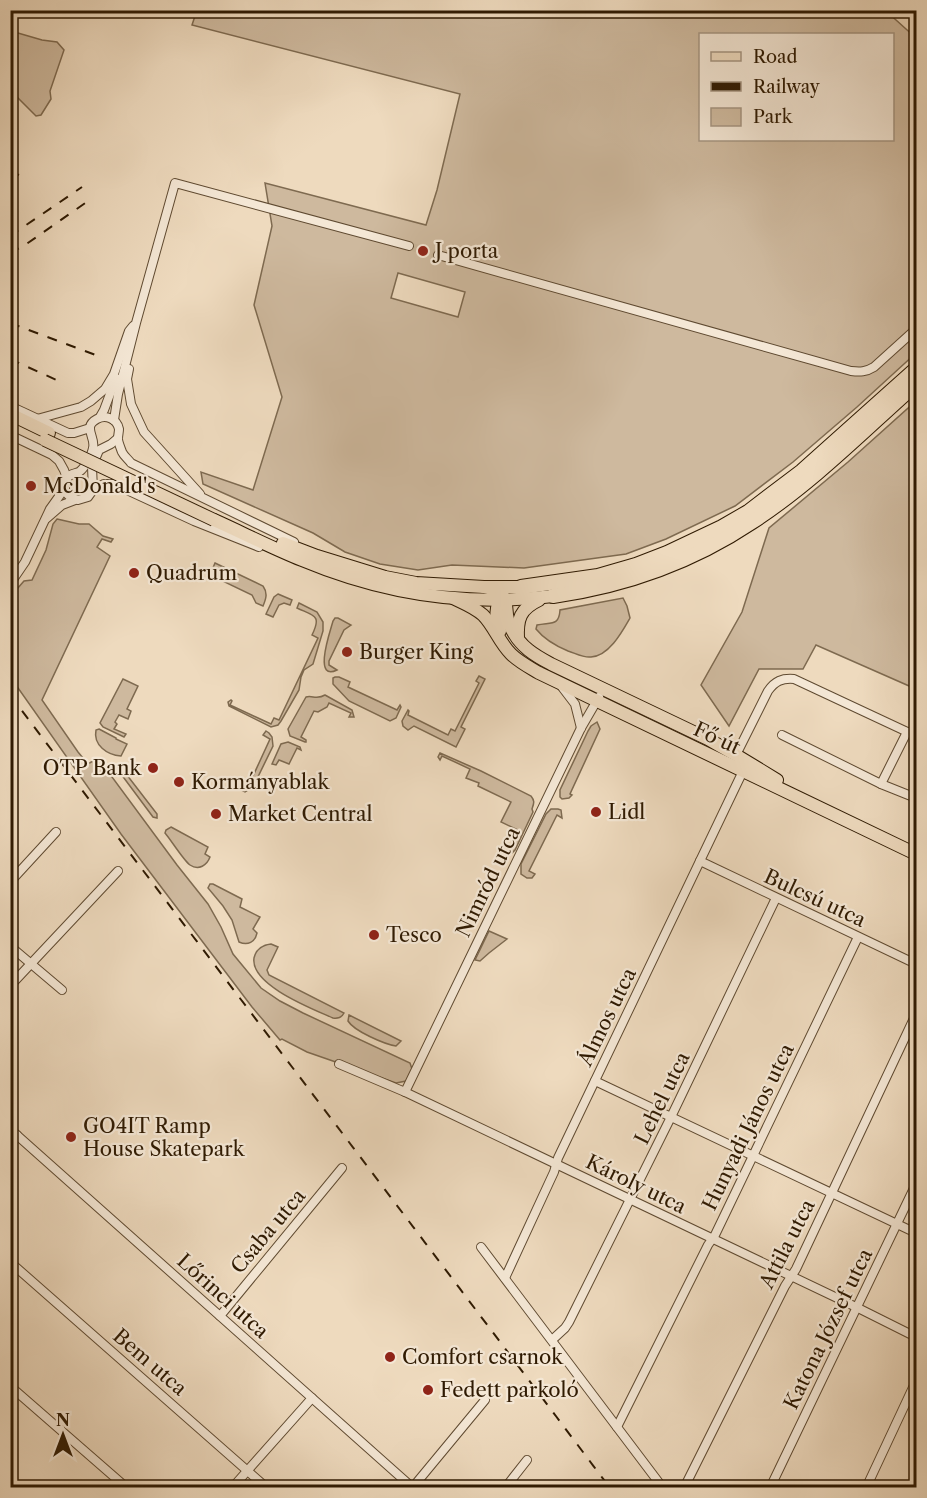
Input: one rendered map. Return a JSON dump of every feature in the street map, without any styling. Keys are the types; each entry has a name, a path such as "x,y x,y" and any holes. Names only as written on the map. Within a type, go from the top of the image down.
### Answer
{"highway":[{"path":"521,587 598,576 636,565 722,527 748,512 788,482 916,369"},
{"path":"553,596 591,589 649,573 672,565 730,536 753,522 810,479 916,384"}],"main road":[{"path":"10,414 47,436 216,516 301,560 344,575 386,587 453,598 553,596"},
{"path":"10,423 47,436"},
{"path":"216,516 317,556 385,577 416,583 521,587"},
{"path":"484,587 495,590 502,598 510,627 518,640 541,658 708,739 819,807"},
{"path":"507,649 495,618 495,610 502,598 521,587"},
{"path":"518,640 518,621 521,613 529,604 553,596"},
{"path":"453,598 483,615 507,649"},
{"name":"Fő út","path":"507,649 523,663 558,683 916,854"},
{"path":"709,756 736,755"}],"street":[{"path":"114,420 118,394 136,323 175,183 409,246"},
{"path":"438,255 851,371 868,371 916,329"},
{"path":"107,446 94,442 90,428 104,411 136,323"},
{"path":"37,419 81,407 105,389 114,374 129,331 136,323"},
{"path":"136,323 127,379 131,404 144,432 204,498"},
{"path":"10,406 68,432 74,433 90,428"},
{"path":"100,417 114,420 119,428 118,438 122,452 132,463 286,538 317,556"},
{"path":"10,435 52,455 59,461 67,478"},
{"path":"91,479 92,467 99,450 118,438"},
{"path":"79,472 89,458 94,442"},
{"path":"10,584 25,562 67,478 79,472 86,474 93,482 93,490"},
{"path":"45,519 62,505 75,500 83,500 93,490 104,484 114,484 194,521 264,549 301,560"},
{"path":"64,488 75,500"},
{"path":"736,755 768,691 773,684 786,678 794,679 916,736"},
{"path":"558,683 575,704 581,728"},
{"name":"Nimród utca","path":"405,1092 581,728 604,689"},
{"path":"881,784 907,732"},
{"path":"782,735 881,784 916,798"},
{"name":"Álmos utca","path":"505,1278 556,1164 743,771"},
{"path":"10,882 56,832"},
{"name":"Bulcsú utca","path":"700,861 916,964"},
{"path":"10,986 118,870"},
{"name":"Lehel utca","path":"552,1340 569,1323 776,898"},
{"name":"Hunyadi János utca","path":"617,1427 712,1239 858,937"},
{"path":"10,946 62,990"},
{"name":"Attila utca","path":"684,1488 791,1276 916,1014"},
{"name":"Károly utca","path":"339,1064 405,1092 916,1337"},
{"path":"595,1081 916,1233"},
{"path":"10,1142 14,1132"},
{"name":"Lőrinci utca","path":"14,1132 413,1487"},
{"name":"Csaba utca","path":"220,1316 342,1168"},
{"name":"Katona József utca","path":"770,1488 916,1184"},
{"path":"481,1247 663,1488"},
{"name":"Bem utca","path":"10,1262 267,1488"},
{"path":"866,1488 916,1381"},
{"path":"10,1386 127,1488"},
{"path":"232,1488 312,1398"},
{"path":"413,1487 485,1400"},
{"path":"505,1488 527,1460"}],"green space":[{"path":"197,10 886,11 916,38 916,353 793,462 735,506 666,539 626,554 524,568 452,565 418,570 380,564 345,552 313,533 203,484 201,472 253,490 282,397 254,305 272,226 265,183 426,225 437,190 460,94 192,25","holes":["398,273 465,292 458,317 391,298"]},
{"path":"11,31 57,42 64,50 50,91 51,99 41,115 36,116 16,96 11,99"},
{"path":"916,401 916,689 816,645 803,669 759,669 729,726 701,685 742,612 769,528"},
{"path":"57,519 89,524 103,536 113,539 111,542 102,539 97,547 110,556 42,700 88,764 98,758 208,904 233,954 261,988 303,1013 410,1063 412,1069 406,1081 396,1083 307,1052 280,1040 252,1007 121,834 11,678 10,597 24,581 32,580 46,550 53,524"},
{"path":"215,563 263,586 266,596 263,606 256,603 252,595 210,575"},
{"path":"278,594 292,600 290,605 284,603 279,605 273,617 266,614 274,597"},
{"path":"623,598 630,618 609,648 598,656 585,657 568,651 551,642 536,629 537,625 556,621 560,610"},
{"path":"299,603 317,612 323,622 323,631 313,664 304,670 299,690 278,725 271,727 229,706 228,702 231,700 230,705 271,724 274,718 279,720 318,638 312,635 316,623 315,617 297,608"},
{"path":"335,618 351,625 344,630 329,661 329,665 337,670 330,672 326,669 324,662 329,634"},
{"path":"479,676 485,679 461,727 465,729 456,747 414,726 408,730 403,726 402,721 408,710 408,715 448,735 451,729 455,731 479,683 476,681"},
{"path":"335,677 350,682 348,687 397,710 400,705 396,718 390,721 349,701 333,684"},
{"path":"123,679 138,686 127,709 131,711 128,719 119,715 115,722 117,724 114,729 126,734 124,737 103,727 100,723"},
{"path":"325,695 352,710 354,717 349,717 351,713 329,703 327,707 318,712 314,711 301,737 306,742 290,736 288,729 306,697"},
{"path":"597,722 600,729 570,794 572,795 562,799 560,790 588,731"},
{"path":"99,729 127,744 121,756 111,754 99,745 96,730"},
{"path":"266,731 272,737 273,746 253,787 245,792 241,790 243,785 248,787 270,739 263,735"},
{"path":"288,742 300,747 301,750 297,748 289,764 279,760 276,765 272,764 281,744"},
{"path":"440,753 531,796 534,802 533,812 512,853 506,854 504,851 505,849 509,851 518,830 501,822 511,802 466,778 470,769 442,756 440,760 438,757"},
{"path":"120,766 157,814 157,818 153,817 118,770"},
{"path":"551,809 561,810 562,818 557,815 529,871 535,874 532,878 527,878 521,874 521,864 546,814"},
{"path":"171,827 208,847 205,854 210,857 205,865 193,867 187,863 165,833"},
{"path":"210,884 242,899 240,907 260,917 253,929 257,933 253,941 245,944 239,942 232,920 208,888"},
{"path":"489,931 507,939 480,961 475,960"},
{"path":"271,944 278,947 267,970 269,975 344,1013 342,1016 333,1018 312,1009 284,995 262,978 255,968 254,958 260,948"},
{"path":"349,1015 401,1041 396,1046 370,1037 351,1025 348,1021"}],"tunnel":[{"path":"409,246 438,255"}],"railway":[{"path":"10,172 19,175"},
{"path":"10,236 82,187"},
{"path":"10,253 91,199"},
{"path":"10,323 101,357"},
{"path":"10,359 61,382"},
{"path":"10,695 610,1488"}],"place":[{"name":"J porta","path":"423,251"},
{"name":"McDonald's","path":"31,486"},
{"name":"Quadrum","path":"134,573"},
{"name":"Burger King","path":"347,652"},
{"name":"OTP Bank","path":"153,768"},
{"name":"Kormányablak","path":"179,782"},
{"name":"Lidl","path":"596,812"},
{"name":"Market Central","path":"216,814"},
{"name":"Tesco","path":"374,935"},
{"name":"GO4IT Ramp House Skatepark","path":"71,1137"},
{"name":"Comfort csarnok","path":"390,1357"},
{"name":"Fedett parkoló","path":"428,1390"}]}
